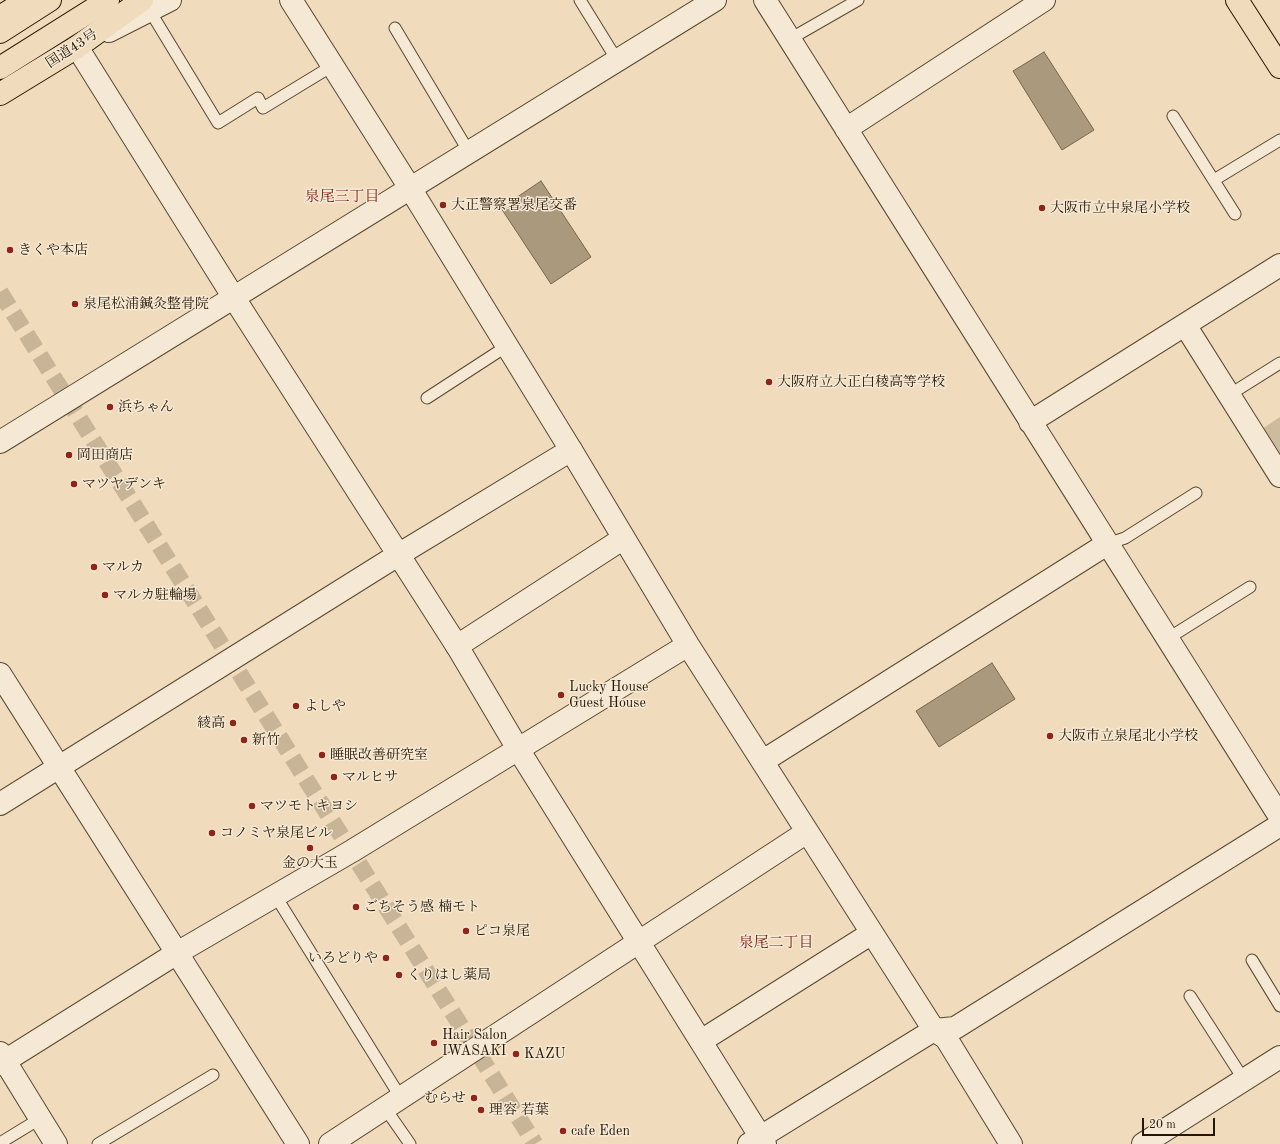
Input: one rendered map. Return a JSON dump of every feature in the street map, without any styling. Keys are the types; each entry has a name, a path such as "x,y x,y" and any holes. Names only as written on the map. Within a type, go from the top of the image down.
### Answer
{"main road":[{"path":"0,17 27,0"},
{"path":"0,32 50,0"},
{"path":"0,68 108,0"},
{"path":"1237,0 1280,67"},
{"name":"国道43号","path":"0,94 146,5"}],"street":[{"path":"146,5 170,0"},
{"path":"291,0 410,188 688,645 763,760 807,832 934,1030 946,1038 1011,1144"},
{"path":"0,442 715,0"},
{"path":"765,0 1280,817"},
{"path":"846,129 1044,0"},
{"path":"77,47 234,298 457,646 518,749 701,1041 758,1142 934,1030 955,1028 1280,825"},
{"path":"1030,422 1280,264"},
{"path":"1185,325 1280,476"},
{"path":"0,804 570,450"},
{"path":"457,646 624,538"},
{"path":"763,760 1107,544"},
{"path":"56,1144 41,1118 2,1059 275,895 352,852 688,645"},
{"path":"3,684 59,767 298,1144"},
{"path":"330,1144 807,832"},
{"path":"701,1041 872,933"},
{"path":"1143,1144 1280,1057"}],"lane":[{"path":"580,0 617,60"},
{"path":"790,39 858,0"},
{"path":"146,5 218,123 258,98 263,108 332,66"},
{"path":"395,28 469,152"},
{"path":"1173,116 1235,214"},
{"path":"1214,180 1280,140"},
{"path":"427,398 507,346"},
{"path":"1229,395 1280,363"},
{"path":"1107,544 1125,538 1196,493"},
{"path":"1167,639 1250,587"},
{"path":"275,895 393,1103 410,1144"},
{"path":"1252,960 1280,1006"},
{"path":"1190,996 1244,1080"},
{"path":"98,1144 213,1075"},
{"path":"0,1143 41,1118"}],"shaded area":[{"path":"1044,52 1094,130 1062,150 1013,71"},
{"path":"541,181 591,257 551,284 501,208"},
{"path":"1280,417 1280,465 1259,431"},
{"path":"992,663 1015,699 939,747 916,711"}],"tunnel":[{"path":"0,292 535,1144"}],"place":[{"name":"大正警察署泉尾交番","path":"443,205"},
{"name":"大阪市立中泉尾小学校","path":"1042,208"},
{"name":"きくや本店","path":"10,250"},
{"name":"泉尾松浦鍼灸整骨院","path":"75,304"},
{"name":"大阪府立大正白稜高等学校","path":"769,382"},
{"name":"浜ちゃん","path":"110,407"},
{"name":"岡田商店","path":"69,455"},
{"name":"マツヤデンキ","path":"74,484"},
{"name":"マルカ","path":"94,567"},
{"name":"マルカ駐輪場","path":"105,595"},
{"name":"Lucky House Guest House","path":"561,695"},
{"name":"よしや","path":"296,706"},
{"name":"綾高","path":"233,723"},
{"name":"大阪市立泉尾北小学校","path":"1050,736"},
{"name":"新竹","path":"244,740"},
{"name":"睡眠改善研究室","path":"322,755"},
{"name":"マルヒサ","path":"334,777"},
{"name":"マツモトキヨシ","path":"252,806"},
{"name":"コノミヤ泉尾ビル","path":"212,833"},
{"name":"金の大玉","path":"310,848"},
{"name":"ごちそう感 楠モト","path":"356,907"},
{"name":"ピコ泉尾","path":"466,931"},
{"name":"いろどりや","path":"386,958"},
{"name":"くりはし薬局","path":"399,975"},
{"name":"Hair Salon IWASAKI","path":"434,1043"},
{"name":"KAZU","path":"516,1054"},
{"name":"むらせ","path":"474,1098"},
{"name":"理容 若葉","path":"481,1110"},
{"name":"cafe Eden","path":"563,1131"}],"district":[{"name":"泉尾三丁目","path":"342,197"},
{"name":"泉尾二丁目","path":"776,943"}]}
